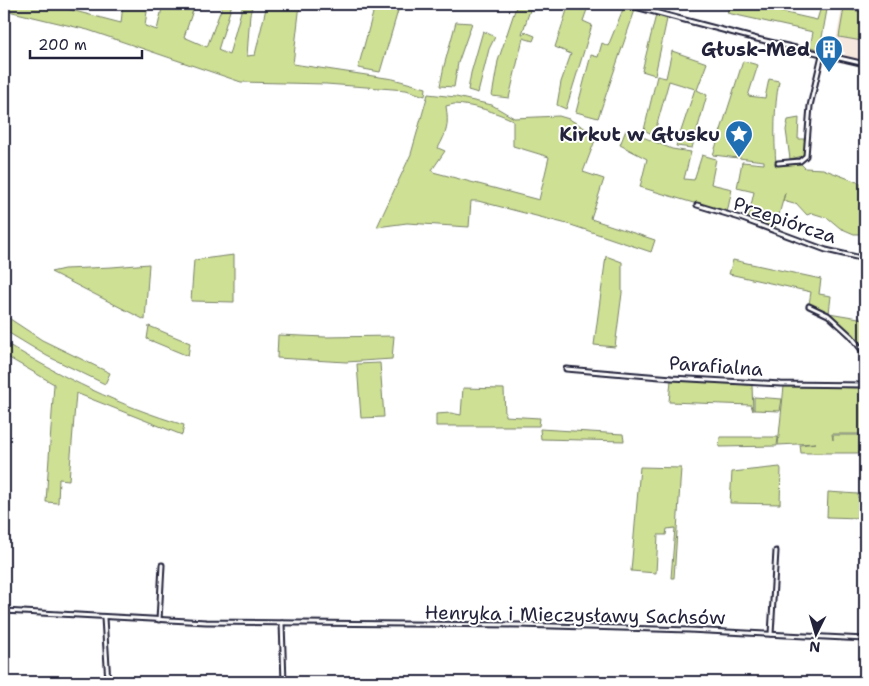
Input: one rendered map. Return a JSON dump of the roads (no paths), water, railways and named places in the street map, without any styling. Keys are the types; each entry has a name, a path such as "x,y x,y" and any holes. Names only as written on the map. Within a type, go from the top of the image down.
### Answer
{"street":[{"path":"624,4 822,55 865,64"},
{"path":"778,163 800,161 806,156 810,106 822,55"},
{"name":"Przepiórcza","path":"697,205 740,218 826,250 865,260"},
{"path":"809,306 828,315 852,336 865,354"},
{"name":"Parafialna","path":"566,369 672,378 781,384 865,385"},
{"path":"771,634 776,551"},
{"path":"159,620 162,565"},
{"name":"Henryka i Mieczysławy Sachsów","path":"4,611 159,620 514,625 865,639"},
{"path":"104,618 108,682"},
{"path":"283,623 284,682"}],"place":[{"name":"Głusk-Med","path":"829,73"},
{"name":"Kirkut w Głusku","path":"739,158"}]}
